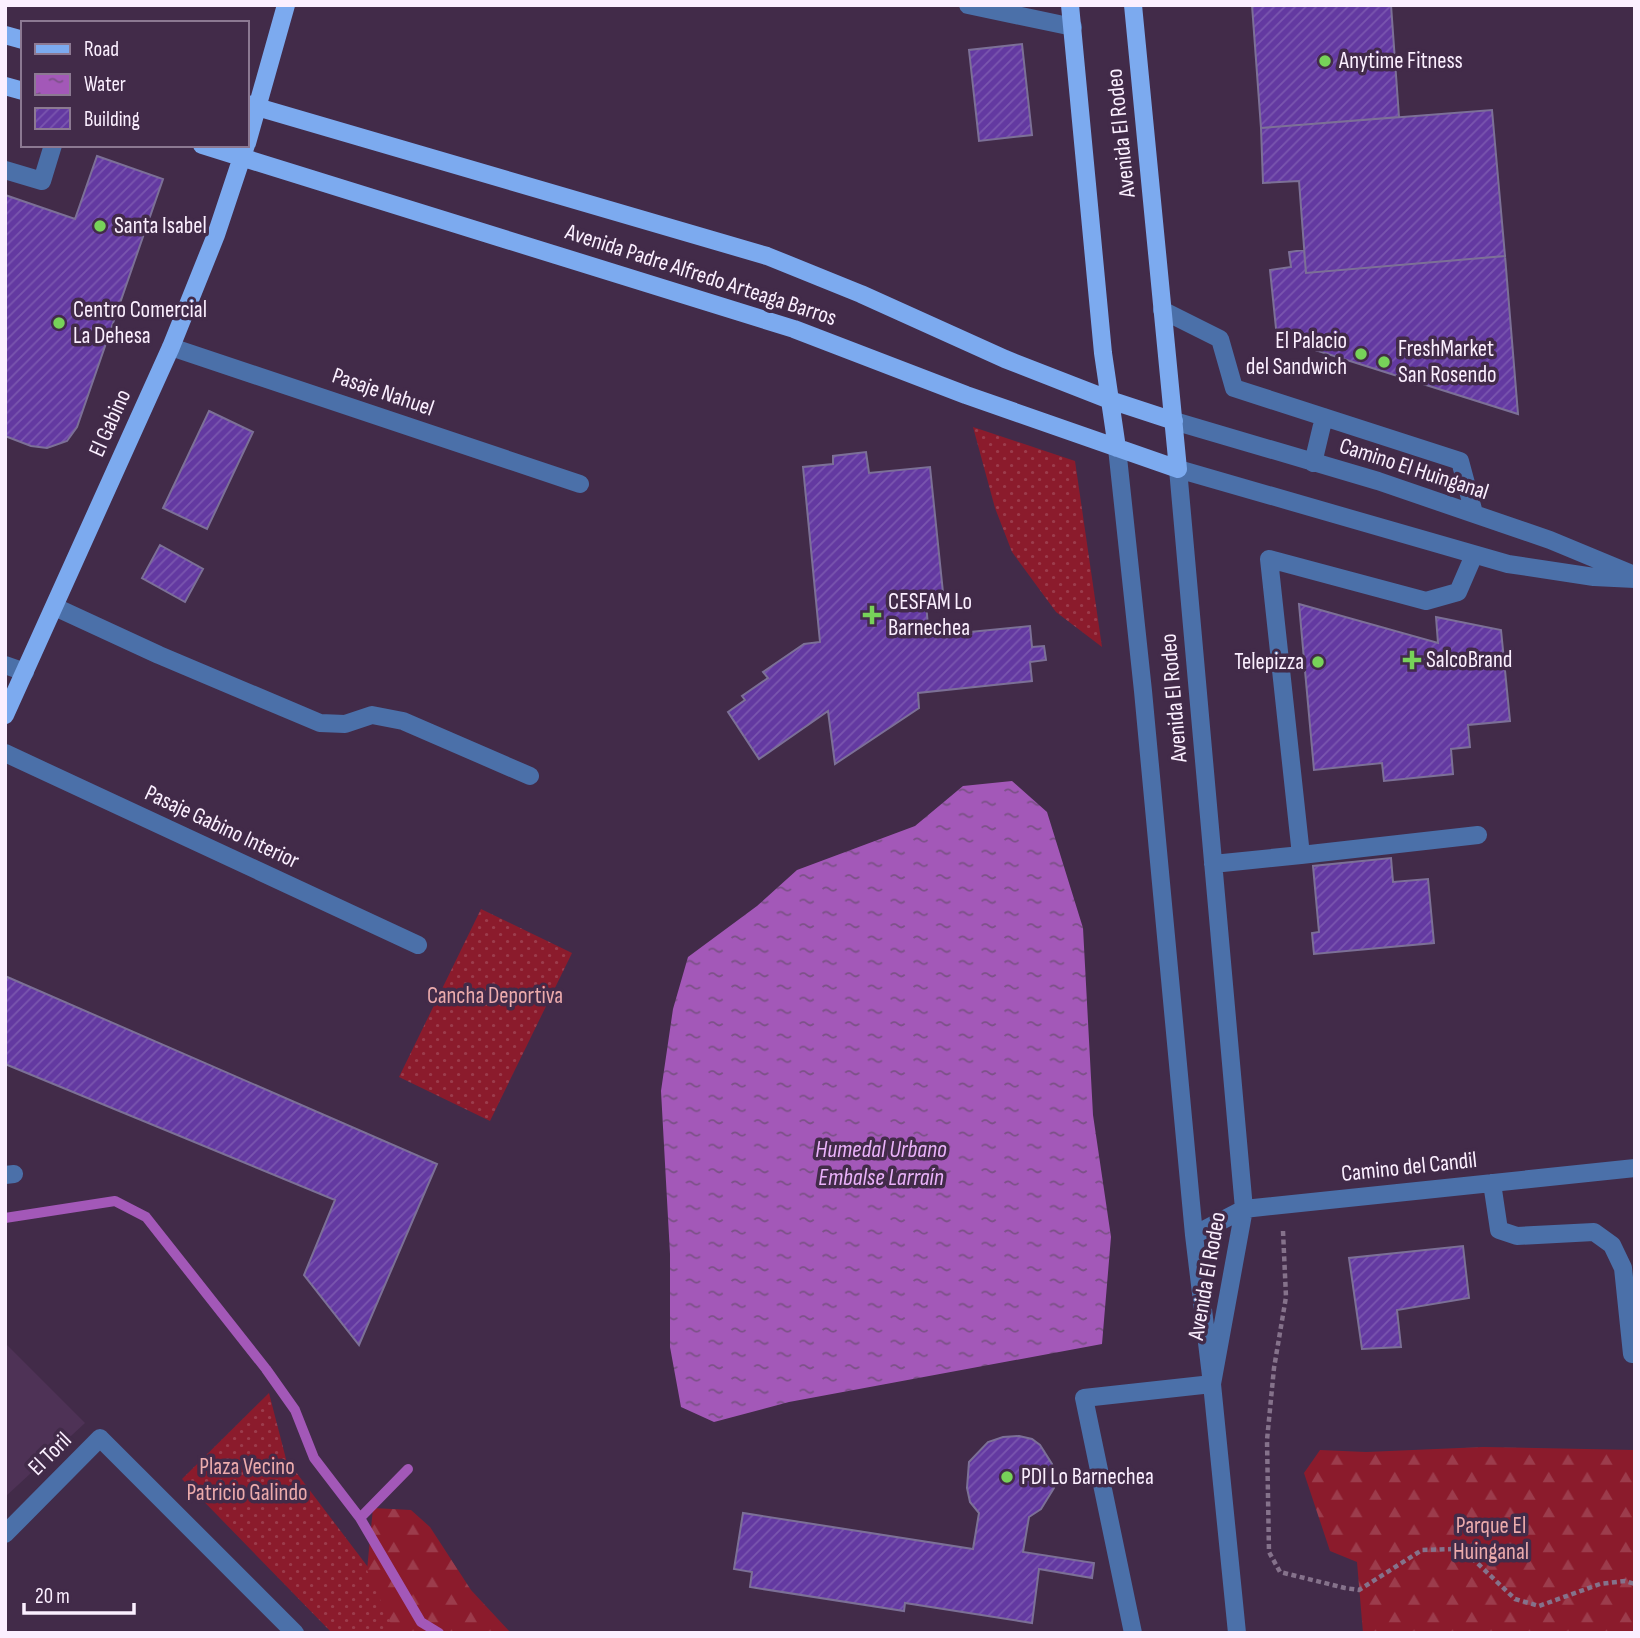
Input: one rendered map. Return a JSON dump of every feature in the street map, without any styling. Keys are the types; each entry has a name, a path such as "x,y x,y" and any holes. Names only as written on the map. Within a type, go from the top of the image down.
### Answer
{"main road":[{"name":"El Gabino","path":"248,131 252,106 286,5"},
{"name":"Avenida El Rodeo","path":"1070,5 1116,449"},
{"name":"Avenida El Rodeo","path":"1133,5 1178,469"},
{"name":"Avenida Padre Alfredo Arteaga Barros","path":"252,106 767,256 861,293 1005,359 1110,400 1174,421"},
{"name":"Avenida Padre Alfredo Arteaga Barros","path":"224,147 245,149 794,328 966,396 1178,469"},
{"name":"El Gabino","path":"5,715 171,346 216,235 245,149"}],"street":[{"path":"968,5 1073,27"},
{"path":"5,170 42,181 51,147"},
{"path":"1162,310 1220,339 1234,388 1460,461 1474,513"},
{"name":"Pasaje Nahuel","path":"171,346 580,484"},
{"path":"1313,463 1324,417"},
{"name":"Camino El Huinganal","path":"1174,421 1474,513 1550,540 1635,577"},
{"name":"Avenida El Rodeo","path":"1116,449 1143,691 1194,1235 1237,1633"},
{"name":"Avenida El Rodeo","path":"1178,469 1244,1209 1212,1384"},
{"name":"Camino El Huinganal","path":"1178,469 1474,555 1544,570 1635,577"},
{"path":"1301,855 1269,559 1426,601 1458,592 1474,555"},
{"path":"55,607 159,655 320,723 345,724 372,715 403,721 530,776"},
{"path":"5,664 25,671"},
{"name":"Pasaje Gabino Interior","path":"5,753 418,945"},
{"path":"1213,863 1478,835"},
{"name":"Camino del Candil","path":"1194,1235 1244,1209 1635,1168"},
{"path":"1492,1183 1499,1230 1517,1236 1594,1232 1612,1245 1623,1268 1632,1354"},
{"path":"1133,1633 1084,1398 1212,1384"},
{"name":"El Toril","path":"5,1534 100,1438 284,1629"}],"path":[{"path":"1282,1205 1286,1297 1274,1368 1268,1440 1269,1552 1280,1572 1359,1590 1422,1550 1452,1549 1474,1560 1515,1599 1539,1606 1600,1584 1625,1581 1635,1584"}],"shaded area":[{"path":"5,1343 85,1423 5,1497"}],"green space":[{"path":"973,427 1075,461 1102,647 1056,612 1012,552 995,508"},
{"name":"Cancha Deportiva","path":"481,909 572,953 490,1121 399,1077"},
{"name":"Plaza Vecino Patricio Galindo","path":"269,1393 286,1459 418,1633 332,1633 182,1479"},
{"name":"Parque El Huinganal","path":"1483,1447 1635,1450 1635,1633 1363,1633 1357,1562 1330,1551 1304,1473 1320,1450 1366,1452"},
{"path":"373,1508 411,1510 430,1527 471,1590 511,1633 395,1633 367,1570"}],"water":[{"name":"Humedal Urbano Embalse Larraín","path":"1012,781 1047,812 1083,928 1093,1115 1111,1237 1102,1344 789,1402 714,1422 681,1407 670,1347 670,1254 661,1091 673,1009 688,957 757,906 797,870 915,826 963,786"}],"building":[{"name":"Anytime Fitness","path":"1252,5 1391,5 1399,117 1261,128"},
{"path":"1022,44 1032,135 979,141 969,50"},
{"path":"1492,110 1505,256 1306,273 1299,181 1263,183 1261,128"},
{"name":"Centro Comercial La Dehesa","path":"97,156 163,179 77,427 67,441 47,448 31,446 5,436 5,195 75,219"},
{"path":"1304,250 1306,273 1505,256 1518,414 1277,338 1270,270 1291,267 1289,252"},
{"path":"209,411 253,432 207,529 163,508"},
{"name":"CESFAM Lo Barnechea","path":"866,452 869,473 930,467 944,602 926,604 929,636 1030,626 1032,647 1044,646 1046,660 1030,662 1032,681 918,693 919,708 835,764 828,711 759,759 728,712 745,700 742,696 768,678 763,672 804,644 820,642 803,467 833,464 833,456"},
{"path":"160,545 203,569 185,602 142,578"},
{"path":"1299,604 1438,643 1436,617 1501,630 1510,721 1468,725 1470,747 1451,749 1453,774 1384,781 1382,763 1314,770"},
{"path":"1391,858 1393,882 1428,879 1434,943 1314,954 1312,933 1319,932 1313,866"},
{"path":"5,976 437,1164 359,1345 304,1275 335,1200 5,1064"},
{"path":"1463,1246 1469,1298 1397,1310 1401,1347 1362,1349 1349,1258"},
{"path":"1019,1436 1032,1439 1040,1445 1052,1464 1055,1476 1054,1488 1041,1509 1029,1517 1023,1552 1094,1563 1092,1578 1039,1569 1032,1623 905,1603 904,1611 750,1587 752,1572 734,1569 743,1513 973,1549 979,1513 970,1502 967,1488 969,1462 988,1442"}],"waterway":[{"path":"5,1218 115,1201 146,1217 295,1410 314,1458 360,1518 421,1622 439,1633"},
{"path":"360,1518 408,1469"}],"place":[{"name":"Anytime Fitness","path":"1325,61"},
{"name":"Santa Isabel","path":"100,226"},
{"name":"Centro Comercial La Dehesa","path":"59,323"},
{"name":"El Palacio del Sandwich","path":"1361,354"},
{"name":"FreshMarket San Rosendo","path":"1384,362"},
{"name":"CESFAM Lo Barnechea","path":"872,615"},
{"name":"SalcoBrand","path":"1412,660"},
{"name":"Telepizza","path":"1318,662"},
{"name":"PDI Lo Barnechea","path":"1007,1477"}]}
